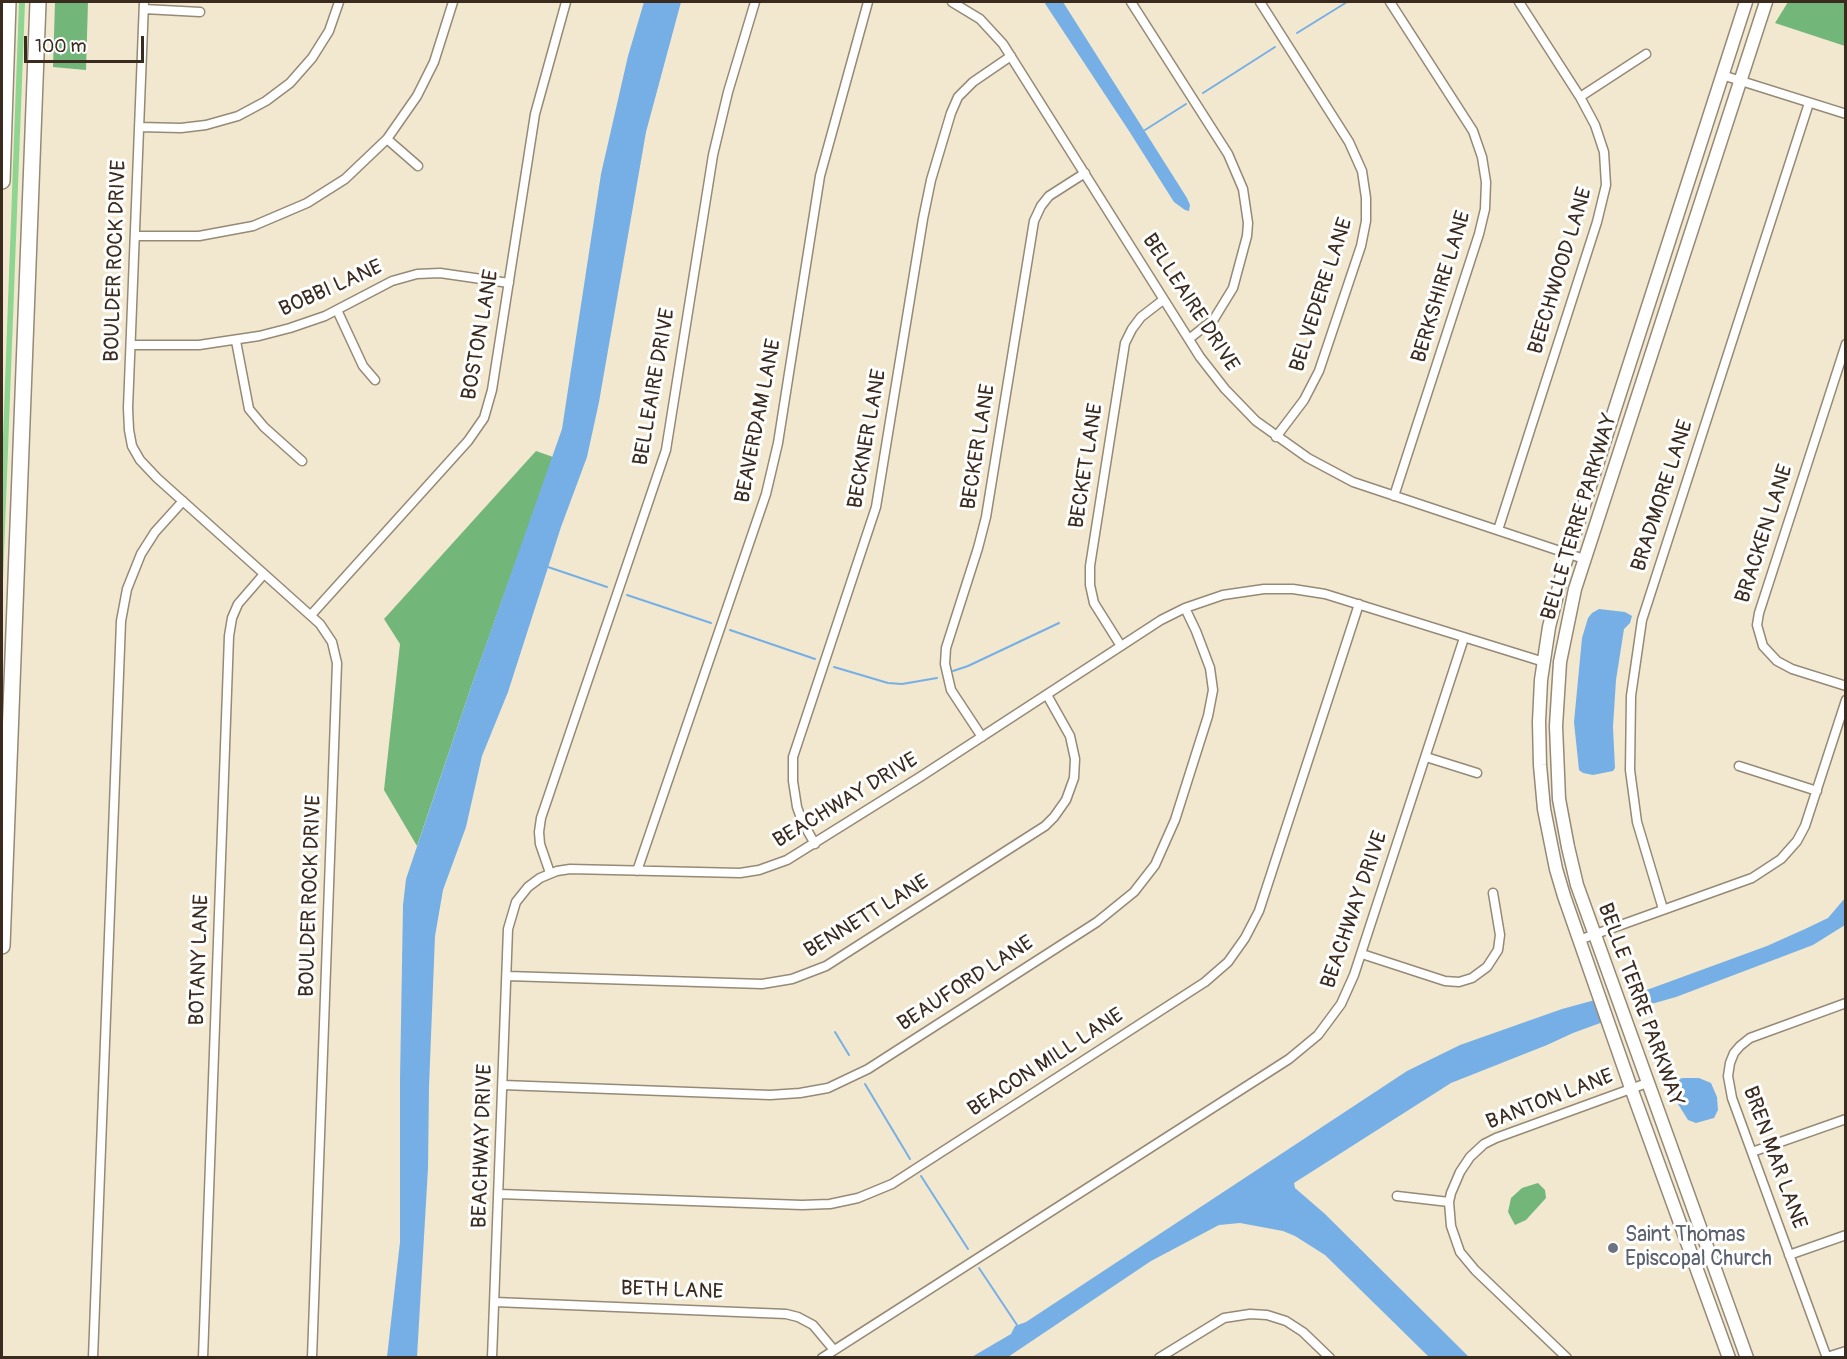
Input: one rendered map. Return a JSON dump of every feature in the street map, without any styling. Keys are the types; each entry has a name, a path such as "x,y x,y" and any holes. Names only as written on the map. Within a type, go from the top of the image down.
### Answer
{"highway":[{"path":"2,181 8,2"},
{"path":"2,946 38,2"}],"main road":[{"name":"BELLE TERRE PARKWAY","path":"1730,1358 1631,1089 1556,869 1542,795 1539,722 1544,662 1553,610 1569,554 1746,2"},
{"name":"BELLE TERRE PARKWAY","path":"1747,1358 1577,885 1559,799 1556,741 1558,687 1563,643 1584,558 1766,2"},
{"path":"1702,1283 1717,1277"}],"street":[{"path":"140,127 182,128 206,125 238,116 266,101 290,82 312,58 329,31 339,2"},
{"path":"135,236 185,237 244,229 269,221 334,187 367,160 387,139 423,86 439,48 453,2"},
{"name":"BOSTON LANE","path":"311,615 482,423 492,390 535,114 566,2"},
{"name":"BELLEAIRE DRIVE","path":"550,873 539,838 541,818 666,450 713,155 728,92 755,2"},
{"name":"BEAVERDAM LANE","path":"637,871 766,494 778,442 822,167 868,2"},
{"name":"BELLEAIRE DRIVE","path":"952,2 986,24 999,39 1189,339 1225,389 1256,420 1308,458 1334,473 1394,496 1584,558"},
{"path":"1131,2 1228,154 1240,179 1245,200 1247,236 1233,288 1214,319 1189,339"},
{"name":"BELVEDERE LANE","path":"1260,2 1349,142 1362,171 1366,198 1366,221 1361,246 1319,371 1304,400 1276,436"},
{"name":"BERKSHIRE LANE","path":"1390,2 1473,131 1482,157 1486,182 1485,209 1479,234 1394,496"},
{"name":"BEECHWOOD LANE","path":"1498,530 1604,200 1606,174 1601,141 1590,113 1519,2"},
{"path":"144,5 200,12"},
{"name":"BOULDER ROCK DRIVE","path":"144,5 128,417 132,446 144,465 311,615 332,642 336,655 338,672 312,1358"},
{"path":"1580,97 1647,54"},
{"name":"BECKNER LANE","path":"815,844 802,821 795,798 792,772 794,757 876,507 922,219 931,180 948,121 958,97 973,81 1011,56"},
{"path":"1722,75 1845,114"},
{"name":"BRADMORE LANE","path":"1662,909 1637,822 1630,770 1631,696 1642,620 1809,103"},
{"path":"387,139 418,166"},
{"name":"BECKER LANE","path":"982,737 951,690 945,664 946,648 975,560 986,517 1034,221 1041,206 1050,196 1085,173"},
{"name":"BOBBI LANE","path":"132,345 186,346 236,341 290,328 337,310 392,282 417,274 440,273 509,283"},
{"name":"BECKET LANE","path":"1121,646 1094,603 1090,585 1090,566 1125,343 1141,317 1163,300"},
{"path":"337,310 363,366 375,380"},
{"path":"236,341 249,409 264,428 302,461"},
{"name":"BRACKEN LANE","path":"1845,344 1757,625 1762,646 1777,661 1845,686"},
{"path":"93,1358 121,621 127,589 141,554 155,532 183,501"},
{"name":"BOTANY LANE","path":"203,1358 229,636 236,609 264,574"},
{"name":"BEACHWAY DRIVE","path":"492,1358 508,929 513,910 528,887 550,873 578,869 720,874 749,872 786,860 815,844 1161,620 1185,608 1223,595 1264,589 1293,589 1325,594 1544,662"},
{"name":"BEACON MILL LANE","path":"499,1194 802,1205 830,1204 858,1198 892,1184 1205,982 1228,962 1245,938 1259,911 1359,604"},
{"name":"BEAUFORD LANE","path":"503,1085 770,1095 801,1094 828,1088 868,1069 1096,922 1134,892 1155,865 1172,828 1208,716 1213,690 1210,668 1185,608"},
{"name":"BEACHWAY DRIVE","path":"822,1358 1296,1054 1318,1035 1348,992 1362,954 1464,638"},
{"name":"BENNETT LANE","path":"507,976 762,984 792,979 826,966 1054,817 1066,800 1074,778 1075,759 1070,736 1047,695"},
{"path":"1579,940 1752,878 1775,864 1801,834 1845,700"},
{"path":"1426,757 1477,773"},
{"path":"1739,766 1817,791"},
{"path":"1362,954 1445,981 1459,982 1472,978 1487,968 1498,950 1500,935 1493,893"},
{"name":"BREN MAR LANE","path":"1827,1357 1728,1086 1728,1070 1734,1053 1740,1046 1757,1035 1845,1002"},
{"name":"BANTON LANE","path":"1567,1358 1460,1251 1453,1234 1449,1202 1460,1172 1470,1157 1484,1144 1510,1132 1647,1083"},
{"path":"1752,1152 1845,1119"},
{"path":"1398,1196 1449,1202"},
{"path":"1789,1255 1845,1235"},
{"name":"BETH LANE","path":"495,1302 786,1314 813,1325 834,1350"},
{"path":"1159,1358 1224,1318 1250,1314 1267,1315 1286,1321 1303,1332 1330,1358"},
{"path":"1827,1357 1845,1351"}],"green space":[{"path":"19,2 25,2 2,607 2,465"},
{"path":"55,2 88,2 86,70 53,67"},
{"path":"1788,2 1845,2 1845,46 1775,23"},
{"path":"536,451 553,457 417,846 384,790 400,644 384,619"},
{"path":"1538,1183 1545,1190 1546,1198 1526,1220 1515,1225 1508,1212 1511,1198 1522,1188"}],"water":[{"path":"644,2 681,2 646,132 599,402 587,457 561,527 508,692 482,756 466,827 443,890 435,936 428,1168 417,1357 387,1357 400,1242 400,1079 403,905 406,879 562,429 601,174 628,56"},
{"path":"1044,2 1063,2 1187,198 1190,205 1189,211 1174,202"},
{"path":"1599,609 1625,612 1632,616 1630,623 1624,629 1616,680 1613,727 1615,768 1613,771 1593,775 1579,770 1574,722 1582,638 1588,618"},
{"path":"1845,898 1845,925 1813,945 1676,997 1637,1008 1633,995 1767,946 1805,929 1828,918"},
{"path":"1595,1000 1603,1022 1451,1083 1294,1183 1295,1188 1325,1214 1469,1357 1429,1357 1325,1255 1283,1231 1240,1223 1219,1225 1151,1261 1008,1357 970,1358 1011,1334 1015,1326 1026,1322 1407,1071 1460,1045 1562,1009"},
{"path":"1699,1078 1711,1083 1717,1097 1718,1110 1714,1118 1696,1123 1688,1120 1668,1088 1672,1081"}],"waterway":[{"path":"1297,33 1347,2"},
{"path":"1203,93 1275,47"},
{"path":"1145,130 1186,104"},
{"path":"548,567 607,587"},
{"path":"627,595 711,623"},
{"path":"953,671 1059,623"},
{"path":"730,630 815,659"},
{"path":"834,667 888,683 902,684 937,678"},
{"path":"835,1032 849,1055"},
{"path":"865,1084 910,1159"},
{"path":"921,1176 968,1249"},
{"path":"979,1268 1019,1328"}],"place":[{"name":"Saint Thomas Episcopal Church","path":"1613,1248"}]}
